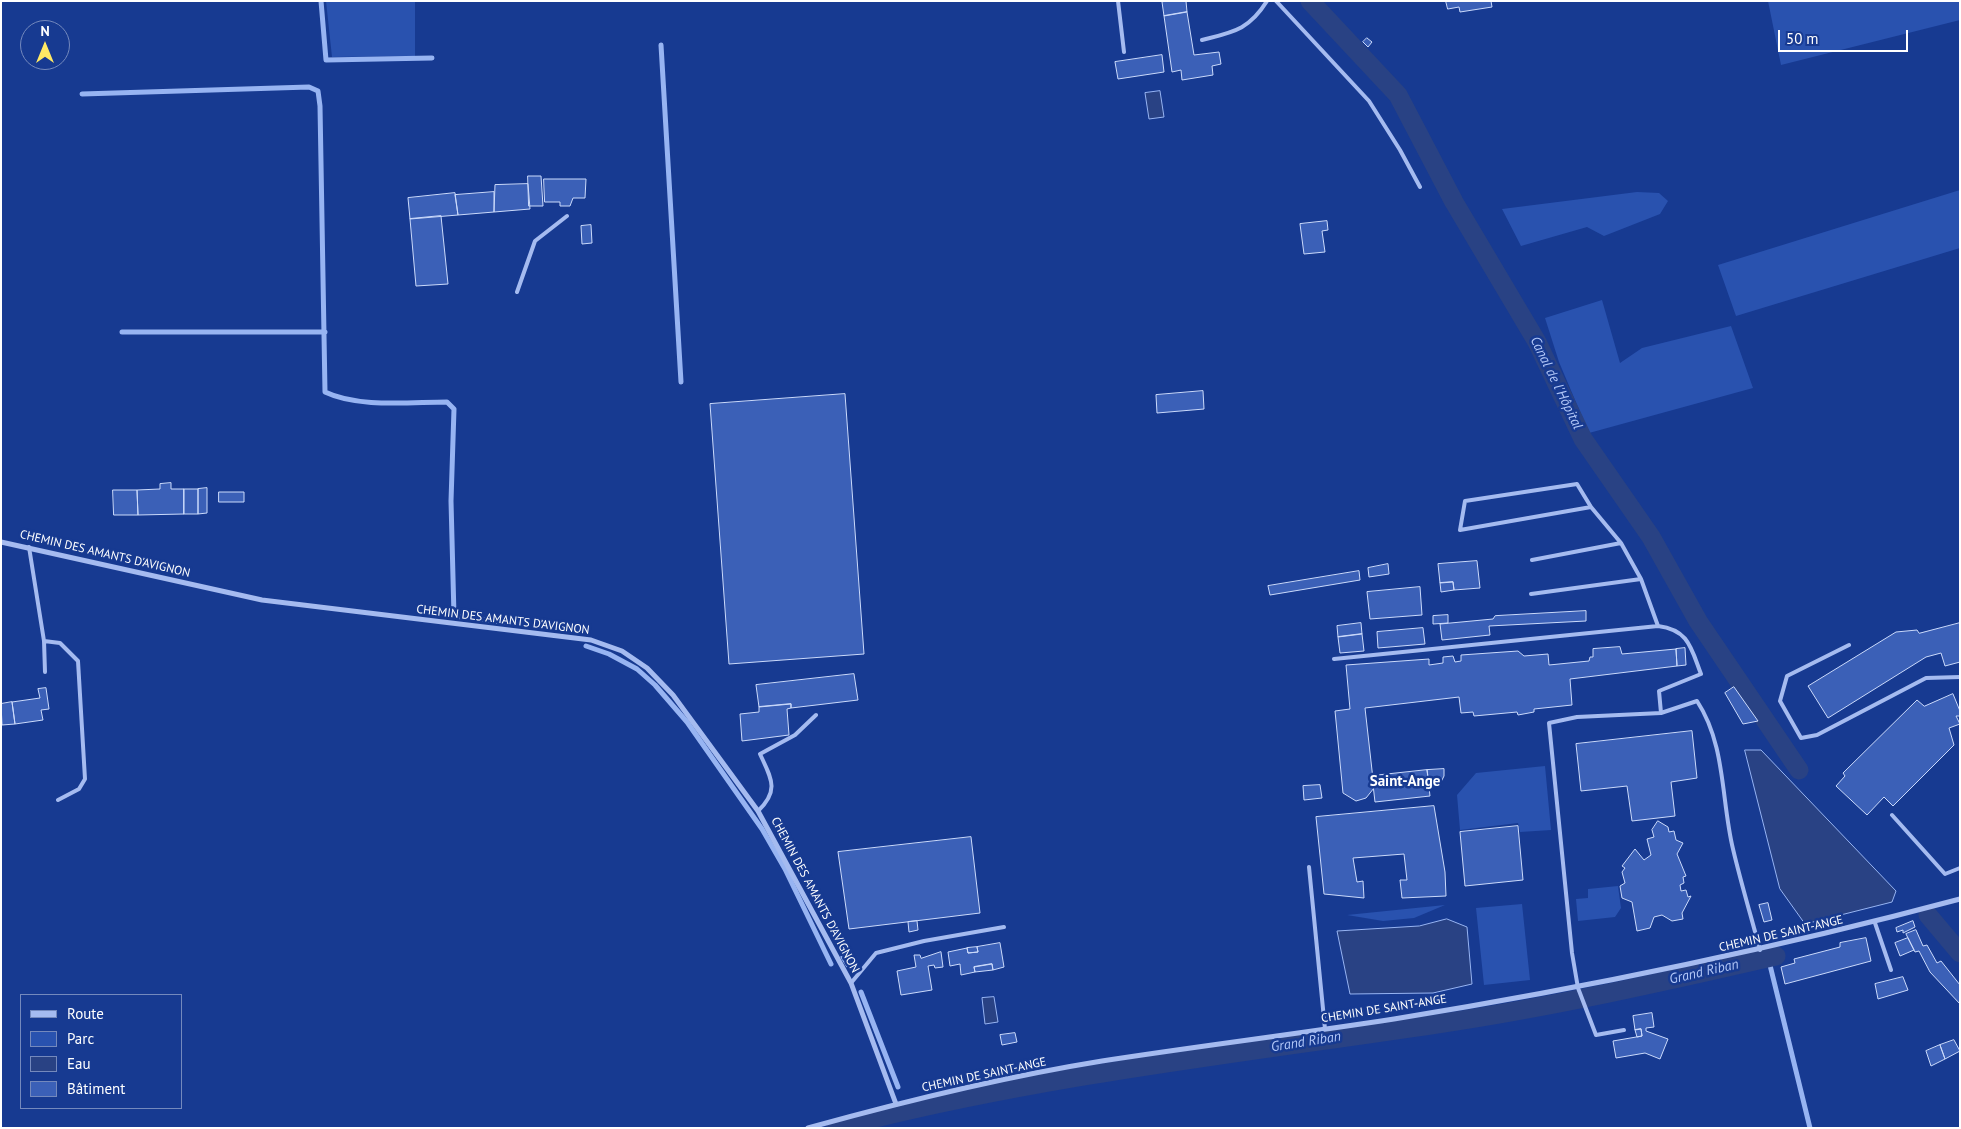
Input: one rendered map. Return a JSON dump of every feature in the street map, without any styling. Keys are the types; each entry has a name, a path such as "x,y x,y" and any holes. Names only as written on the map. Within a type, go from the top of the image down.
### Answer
{"street":[{"name":"CHEMIN DES AMANTS D'AVIGNON","path":"1,542 262,600 592,640 622,651 647,668 673,695 758,811 851,983 896,1104"},
{"name":"CHEMIN DE SAINT-ANGE","path":"808,1128 896,1104 1099,1062 1578,988 1760,950 1875,923 1960,899"}],"lane":[{"path":"1118,1 1124,52"},
{"path":"1202,40 1238,31 1260,12 1267,1"},
{"path":"1276,1 1369,101 1400,150 1420,187"},
{"path":"517,292 535,242 566,216"},
{"path":"1591,508 1460,530 1465,501 1577,484 1591,508 1621,543 1640,579 1658,626"},
{"path":"1532,560 1621,543"},
{"path":"29,548 44,641 45,672"},
{"path":"1531,594 1640,579"},
{"path":"1334,659 1658,626 1671,628 1688,639 1701,674 1659,691 1661,713"},
{"path":"44,641 60,643 78,661 85,779 79,789 58,800"},
{"path":"1849,645 1787,676 1780,701 1801,738 1817,736 1926,678 1960,677"},
{"path":"1624,1030 1596,1035 1578,988 1572,952 1549,723 1577,717 1661,713 1697,701 1707,717 1716,745 1732,848 1760,950"},
{"path":"758,811 768,800 773,783 760,754 795,735 816,715"},
{"path":"1892,815 1945,874 1960,868"},
{"path":"1309,867 1325,1028"},
{"path":"1875,923 1890,970"},
{"path":"851,983 876,953 924,941 1004,927"}],"green space":[{"path":"326,1 415,1 415,56 332,57"},
{"path":"1768,1 1960,1 1960,20 1781,65"},
{"path":"1960,190 1960,248 1736,316 1718,265"},
{"path":"1637,192 1659,193 1668,201 1660,214 1604,236 1587,227 1521,246 1502,209"},
{"path":"1602,300 1620,363 1642,348 1731,326 1753,388 1589,433 1559,362 1545,318"},
{"path":"1545,766 1551,830 1520,832 1518,823 1460,830 1457,795 1476,773"},
{"path":"1618,886 1621,908 1615,917 1578,921 1576,899 1588,898 1588,889"},
{"path":"1522,904 1530,980 1484,985 1476,908"},
{"path":"1445,905 1414,918 1383,921 1347,915"}],"water":[{"path":"1160,91 1164,117 1149,119 1145,93"},
{"path":"1745,750 1761,750 1896,891 1892,902 1805,924 1780,889"},
{"path":"1447,919 1467,927 1472,984 1433,993 1350,994 1337,931 1419,926"},
{"path":"994,997 998,1022 985,1024 982,998"}],"building":[{"path":"1186,1 1187,12 1164,16 1162,2"},
{"path":"1446,1 1491,1 1492,7 1460,12 1459,7 1448,9"},
{"path":"1187,12 1194,55 1219,52 1221,64 1212,66 1213,75 1182,80 1181,70 1172,72 1164,16"},
{"path":"1367,38 1372,42 1368,47 1363,42"},
{"path":"1162,55 1164,72 1118,79 1115,62"},
{"path":"528,176 541,176 543,206 529,206"},
{"path":"544,179 586,179 585,198 573,198 570,206 560,206 560,202 545,202"},
{"path":"528,184 530,209 494,212 495,185"},
{"path":"494,192 494,212 458,215 455,195"},
{"path":"455,193 458,215 410,219 408,198"},
{"path":"441,216 448,284 416,286 410,219"},
{"path":"1327,221 1328,230 1322,231 1325,252 1304,254 1300,224"},
{"path":"591,225 592,243 582,244 581,226"},
{"path":"1203,391 1204,409 1157,413 1156,395"},
{"path":"845,394 864,654 729,664 710,404"},
{"path":"171,483 171,489 184,489 184,514 138,515 137,490 160,489 160,484"},
{"path":"207,488 207,513 198,514 198,489"},
{"path":"184,489 198,489 198,514 184,514"},
{"path":"113,490 137,490 138,515 114,515"},
{"path":"219,492 244,492 244,502 219,502"},
{"path":"1477,561 1480,588 1454,590 1453,582 1440,583 1438,564"},
{"path":"1388,564 1389,574 1369,577 1368,568"},
{"path":"1359,571 1360,580 1270,595 1268,586"},
{"path":"1453,582 1454,590 1441,592 1440,583"},
{"path":"1420,587 1422,615 1370,619 1367,592"},
{"path":"1586,611 1586,621 1489,626 1490,635 1442,640 1440,624 1493,619 1495,616"},
{"path":"1448,615 1448,623 1433,624 1433,616"},
{"path":"1361,623 1362,634 1338,637 1337,626"},
{"path":"1960,623 1960,662 1945,666 1941,653 1926,657 1828,718 1808,686 1896,632 1917,630 1919,633"},
{"path":"1423,628 1425,644 1378,648 1377,632"},
{"path":"1362,634 1364,651 1340,653 1338,637"},
{"path":"1620,647 1622,654 1676,649 1677,666 1570,679 1572,705 1534,709 1534,712 1518,715 1517,712 1474,716 1473,712 1461,713 1459,697 1365,708 1374,788 1366,798 1356,801 1343,793 1335,711 1350,709 1346,665 1429,659 1429,665 1443,663 1443,657 1453,656 1455,662 1461,661 1461,655 1518,651 1524,656 1548,654 1549,665 1589,661 1590,657 1593,657 1593,649"},
{"path":"1685,648 1686,665 1677,666 1676,649"},
{"path":"854,674 858,700 791,708 791,704 759,707 756,685"},
{"path":"1734,687 1758,721 1743,724 1725,693"},
{"path":"46,688 49,709 41,710 43,720 15,724 12,702 40,698 38,689"},
{"path":"1953,694 1960,711 1960,716 1956,716 1960,724 1949,728 1954,745 1893,806 1884,797 1867,815 1836,786 1845,776 1843,773 1917,700 1924,706"},
{"path":"12,702 15,724 2,725 1,704"},
{"path":"791,704 791,708 787,709 789,735 742,741 740,714 759,712 759,707"},
{"path":"1692,731 1697,778 1671,782 1675,816 1632,821 1627,786 1581,791 1576,744"},
{"path":"1444,769 1444,776 1440,784 1436,786 1429,783 1427,770"},
{"path":"1427,770 1430,796 1375,802 1372,776"},
{"path":"1320,785 1322,798 1304,800 1303,786"},
{"path":"1434,806 1445,872 1446,896 1402,898 1400,880 1407,880 1404,854 1353,858 1357,882 1363,881 1364,898 1324,894 1316,817"},
{"path":"1658,821 1668,827 1669,832 1674,831 1676,840 1683,843 1677,854 1686,876 1683,877 1684,883 1680,885 1681,891 1686,890 1688,897 1691,896 1682,913 1683,919 1672,921 1662,915 1654,917 1650,928 1637,931 1632,902 1622,898 1620,886 1625,883 1622,872 1625,868 1622,866 1635,849 1644,860 1651,855 1647,839 1654,837 1652,830"},
{"path":"1518,826 1523,880 1465,886 1460,832"},
{"path":"971,837 980,913 849,929 838,852"},
{"path":"1768,903 1772,920 1764,922 1759,905"},
{"path":"917,921 918,930 909,932 908,922"},
{"path":"1913,921 1915,927 1903,933 1903,930 1897,932 1896,928"},
{"path":"1916,930 1923,946 1927,945 1937,963 1941,961 1960,985 1960,1004 1930,972 1919,951 1915,952 1906,934"},
{"path":"1866,938 1871,961 1785,984 1781,967 1795,963 1794,959 1840,947 1840,943"},
{"path":"1908,938 1914,950 1900,956 1895,943"},
{"path":"1000,943 1004,967 993,970 992,964 974,967 975,972 961,975 960,964 950,966 948,952 967,948 968,953 978,952 977,947"},
{"path":"977,947 978,952 968,953 967,948"},
{"path":"941,952 943,967 935,968 934,965 928,966 932,990 901,995 897,971 916,967 914,955 920,955 921,958"},
{"path":"992,964 993,970 975,972 974,967"},
{"path":"1903,977 1908,990 1878,999 1875,984"},
{"path":"1652,1013 1654,1027 1646,1028 1646,1031 1668,1039 1660,1059 1645,1053 1616,1058 1613,1041 1642,1036 1641,1029 1635,1030 1633,1016"},
{"path":"1641,1029 1642,1036 1637,1037 1635,1030"},
{"path":"1015,1033 1017,1042 1002,1045 1000,1035"},
{"path":"1954,1040 1960,1051 1945,1059 1940,1045"},
{"path":"1940,1045 1945,1059 1931,1066 1926,1051"}],"waterway":[{"path":"321,1 326,60 432,58"},
{"name":"Canal de l'Hôpital","path":"1310,1 1398,95 1454,202 1537,342 1583,439 1651,537 1698,621 1799,770"},
{"path":"661,45 681,382"},
{"path":"82,94 309,87 318,91 320,106 325,392 338,397 368,402 447,402 454,409 451,501 454,616 523,624"},
{"path":"122,332 325,332"},
{"path":"548,627 587,632"},
{"path":"586,646 609,654 637,669 655,685 687,722 762,829 785,869 831,964"},
{"name":"Canal de l'Hôpital","path":"1928,915 1960,953"},
{"name":"Grand Riban","path":"836,1128 910,1110 1060,1080 1522,1010 1776,956"},
{"path":"843,957 848,965"},
{"path":"1768,957 1810,1128"},
{"path":"861,992 898,1087"}],"district":[{"name":"Saint-Ange","path":"1405,782"}]}
